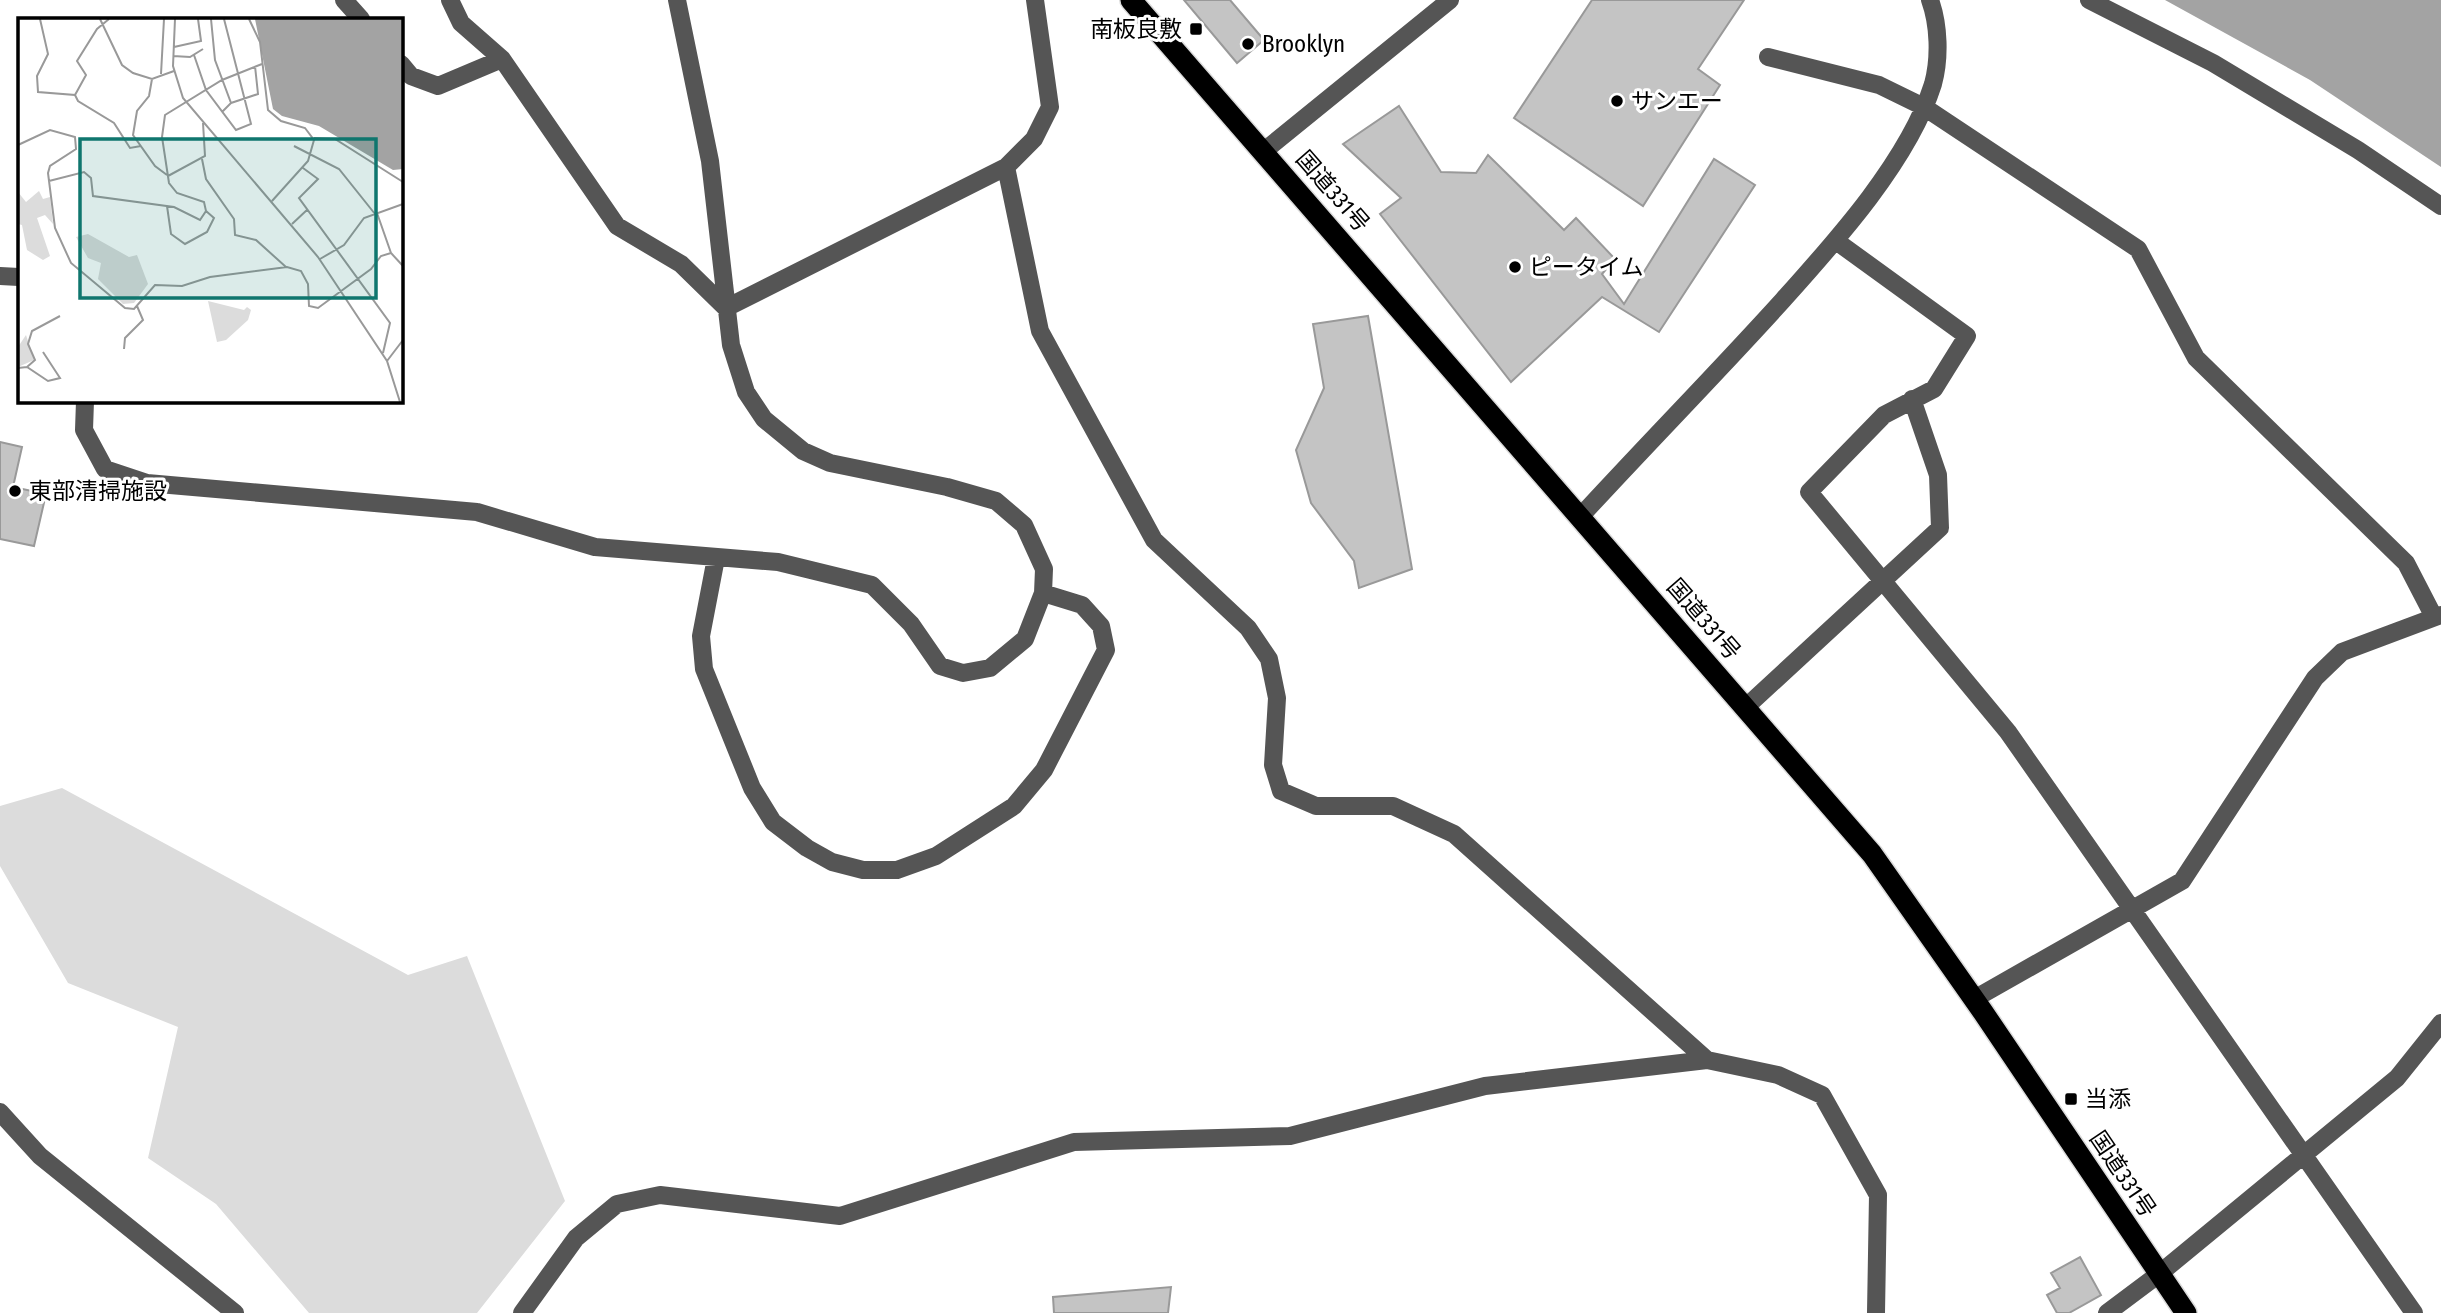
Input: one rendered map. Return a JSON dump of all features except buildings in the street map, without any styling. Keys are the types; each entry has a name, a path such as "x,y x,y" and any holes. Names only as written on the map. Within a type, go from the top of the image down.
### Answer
{"highway":[{"name":"国道331号","path":"1131,0 1872,855 1974,999 2186,1313"}],"street":[{"path":"344,0 360,18"},
{"path":"450,0 461,23 502,58 617,226 681,264 726,308"},
{"path":"85,402 84,430 105,469 147,483 477,512 594,547 778,562 872,585 911,624 940,666 963,673 990,668 1025,639 1043,593 1044,569 1024,525 996,501 947,487 830,463 782,436 764,419 746,392 736,369 726,308 707,138 677,0"},
{"path":"726,308 1006,167 1034,139 1051,107 1035,0"},
{"path":"1264,151 1450,0"},
{"path":"1580,517 1836,241 1879,183 1924,107 1933,81 1937,44 1930,0"},
{"path":"2089,0 2213,63 2358,150 2441,205"},
{"path":"1768,57 1879,85 1924,107 2138,249 2196,358 2406,563 2437,616 2342,652 2315,678 2182,881 1974,999"},
{"path":"402,65 411,76 438,86 502,58"},
{"path":"1006,167 1040,331 1154,540 1248,628 1269,659 1277,698 1273,765 1281,791 1316,806 1393,806 1454,834 1707,1060"},
{"path":"1836,241 1967,336 1934,388 1884,415 1809,492 2008,732 2414,1313"},
{"path":"0,276 18,277"},
{"path":"1746,707 1940,528 1938,475 1912,399"},
{"path":"716,558 701,636 704,669 752,788 773,822 807,849 832,862 863,870 897,870 936,856 1014,806 1044,770 1098,671 1106,650 1101,626 1082,605 1043,593"},
{"path":"2107,1313 2159,1274 2397,1078 2441,1023"},
{"path":"522,1313 576,1238 617,1203 660,1195 840,1216 1074,1142 1290,1136 1485,1086 1707,1060 1778,1075 1822,1095 1878,1195 1875,1313"},
{"path":"0,1112 40,1156 235,1313"}],"shaded area":[{"path":"2165,0 2441,0 2441,167 2310,80"},
{"path":"62,788 408,975 467,956 565,1201 477,1313 309,1313 216,1204 148,1158 178,1027 68,983 0,866 0,806"}],"place":[{"name":"南板良敷","path":"1196,29"},
{"name":"Brooklyn","path":"1248,44"},
{"name":"サンエー","path":"1617,101"},
{"name":"ピータイム","path":"1515,267"},
{"name":"東部清掃施設","path":"15,491"},
{"name":"当添","path":"2071,1099"}]}
